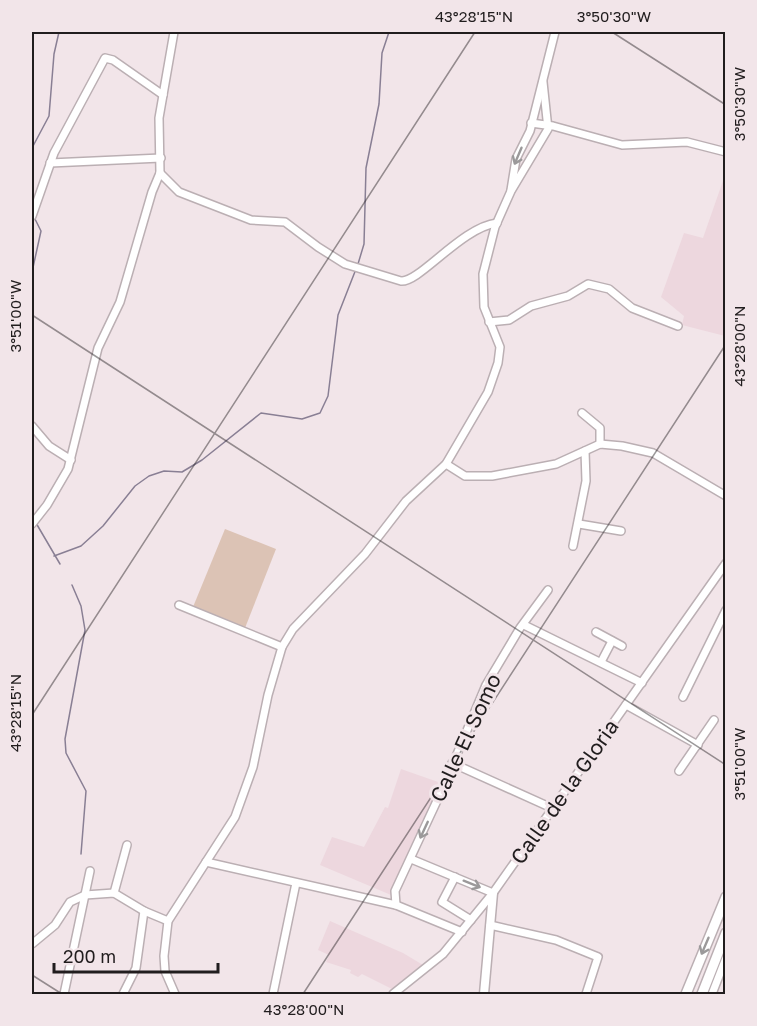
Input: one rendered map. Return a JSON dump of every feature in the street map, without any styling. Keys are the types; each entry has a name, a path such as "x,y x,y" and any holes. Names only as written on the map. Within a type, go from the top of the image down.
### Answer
{"highway":[{"path":"686,994 726,897"},
{"path":"702,994 726,933"}],"main road":[{"path":"484,994 493,893"},
{"path":"487,901 491,911"}],"street":[{"path":"32,524 61,484 71,460 98,348 120,302 160,172 159,118 174,32"},
{"path":"175,994 165,971 164,956 168,921 221,842 244,796 257,749 259,730 275,665 282,647 293,628 364,554 406,501 446,464 488,392 498,363 499,341 484,307 482,284 497,223 511,191 527,168 548,125 543,70 555,32"},
{"path":"32,216 50,164 105,58 114,60 163,95"},
{"path":"511,191 516,159 531,123 543,82"},
{"path":"531,123 548,125 622,145 687,142 726,152"},
{"path":"50,164 160,158"},
{"path":"160,172 179,192 250,220 285,222 327,254 356,267 401,281 411,280 443,251 470,232 497,223"},
{"path":"489,322 509,320 531,306 568,296 588,284 609,289 632,308 678,326"},
{"path":"582,413 600,428 600,444"},
{"path":"32,426 49,446 71,460"},
{"path":"446,464 465,476 484,477 544,468 600,444 653,453 726,496"},
{"path":"573,546 586,481 585,451"},
{"path":"579,524 621,531"},
{"name":"Calle de la Gloria","path":"487,901 726,563"},
{"name":"Calle El Somo","path":"396,905 395,891 486,685 548,590"},
{"path":"179,605 282,647"},
{"path":"683,697 726,610"},
{"path":"524,625 642,683"},
{"path":"596,632 622,646"},
{"path":"601,662 612,641"},
{"path":"626,705 698,745"},
{"path":"679,771 714,720"},
{"path":"452,763 554,809"},
{"path":"114,893 127,845"},
{"path":"411,859 493,893"},
{"path":"206,862 396,905 462,932"},
{"path":"64,994 90,871"},
{"path":"454,877 442,902 471,920"},
{"path":"273,994 296,883"},
{"path":"32,944 55,925 70,902 85,895 114,893 144,911 168,921"},
{"path":"393,994 436,962 487,901"},
{"path":"123,994 136,968 144,911"},
{"path":"490,925 556,940 598,957 586,994"},
{"path":"712,994 726,958"}],"shaded area":[{"path":"725,175 725,336 682,325 684,316 661,297 684,233 703,238"},
{"path":"225,529 276,549 245,628 193,607"},
{"path":"401,769 441,783 408,852 410,854 391,895 320,865 332,837 364,847 385,807 388,808"},
{"path":"330,921 403,953 423,965 392,989 362,974 358,977 350,973 351,970 326,962 329,955 318,950"}],"waterway":[{"path":"32,148 49,116 54,54 59,32"},
{"path":"358,264 364,244 366,168 379,104 382,53 389,32"},
{"path":"32,272 41,231 35,219"},
{"path":"54,556 81,546 103,526 135,486 149,476 164,471 182,472 202,460 261,413 302,419 320,413 328,396 338,315 356,269"},
{"path":"36,523 60,564"},
{"path":"72,585 81,606 85,630 65,739 66,753 86,791 81,854"}]}
